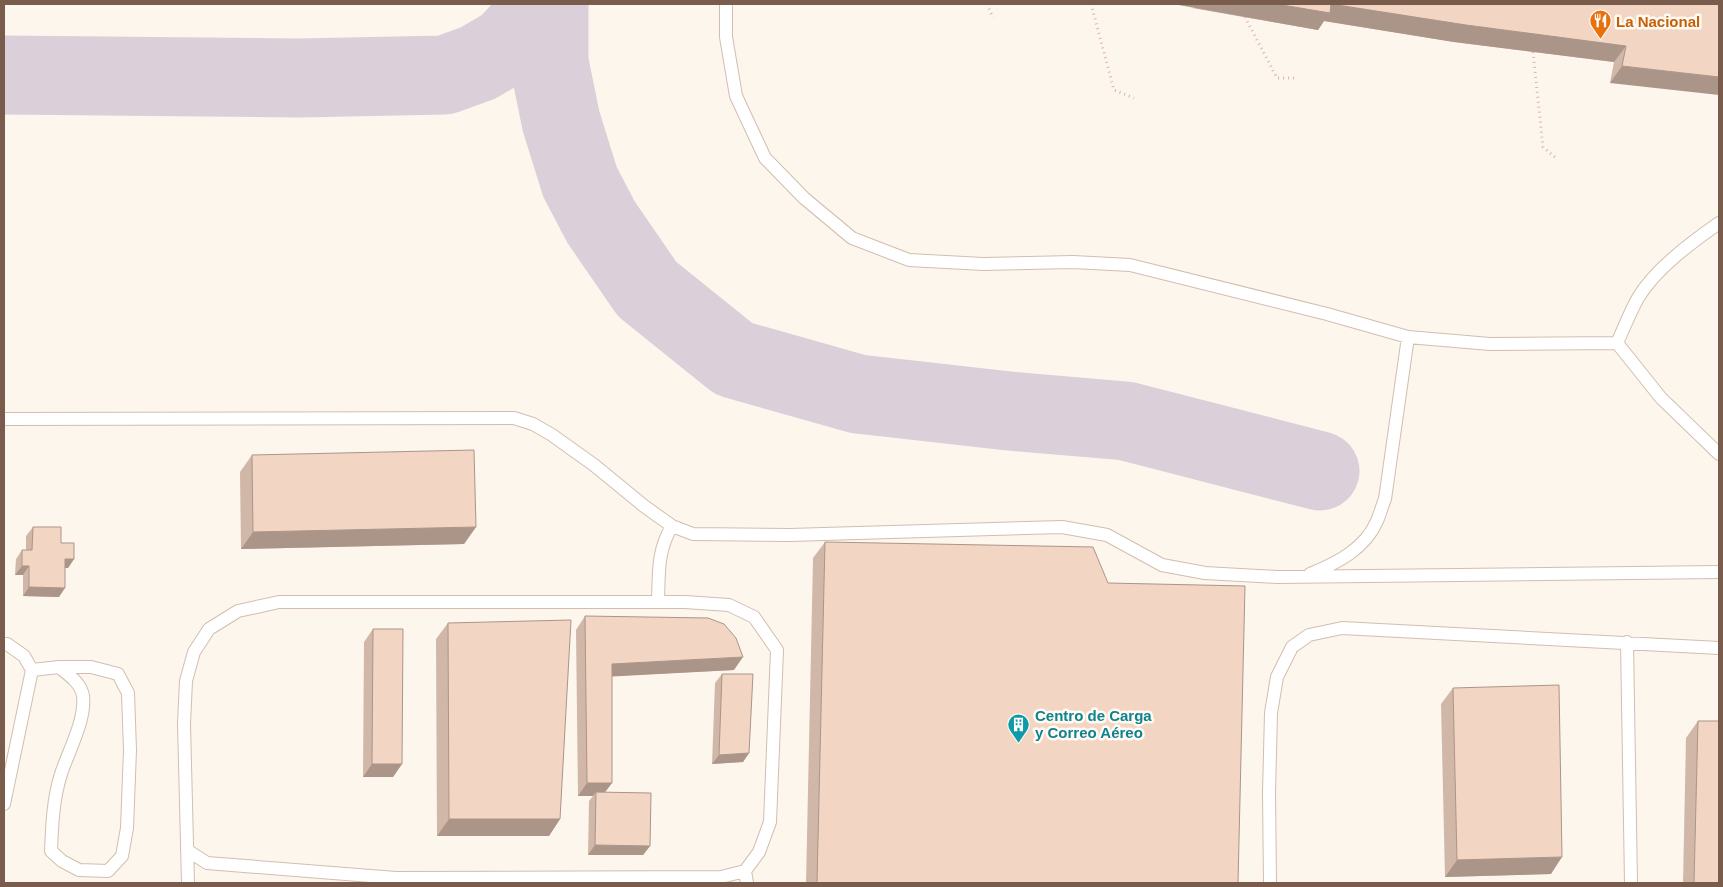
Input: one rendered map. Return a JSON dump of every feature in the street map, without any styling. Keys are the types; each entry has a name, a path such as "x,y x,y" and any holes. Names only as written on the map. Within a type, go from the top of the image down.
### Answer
{"lane":[{"path":"726,4 726,37 736,96 765,158 804,198 852,238 909,260 983,264 1073,262 1130,265 1327,314 1408,337 1490,344 1617,343"},
{"path":"1617,343 1638,297 1653,279 1687,246 1719,223"},
{"path":"1300,577 1348,556 1362,544 1377,523 1385,498 1408,337"},
{"path":"1617,343 1661,398 1719,454"},
{"path":"4,419 514,418 533,424 552,435 672,526 693,534 790,535 1062,528 1107,535 1162,565 1205,573 1300,577 1719,572"},
{"path":"658,602 659,558 665,538 672,526"},
{"path":"187,850 208,863 396,878 746,877 759,852 770,822 777,650 754,617 730,605 658,602 279,602 238,610 209,629 194,652 186,681 184,724 187,850 188,883"},
{"path":"1270,883 1269,793 1271,723 1277,677 1292,647 1309,635 1342,628 1719,648"},
{"path":"1627,642 1631,883"},
{"path":"4,644 7,644 24,656 32,670 4,804"},
{"path":"32,670 59,667 90,667 118,674 128,693 130,750 127,828 122,856 108,871 79,870 62,861 51,851 52,820 60,776 80,718 83,697 74,679 59,667"}],"path":[{"path":"987,4 993,18"},
{"path":"1091,4 1114,90 1134,98"},
{"path":"1245,17 1277,78 1295,78"},
{"path":"1533,52 1543,147 1557,159"}],"building":[{"path":"1276,4 1331,4 1330,13"},
{"path":"1331,4 1719,4 1719,77 1622,66 1626,46 1466,25"},
{"path":"474,450 476,527 253,532 252,455"},
{"path":"33,527 61,527 61,543 74,543 74,559 65,559 65,588 29,587 29,566 22,566 22,550 32,550"},
{"name":"Centro de Carga y Correo Aéreo","path":"825,542 1093,547 1108,583 1245,586 1238,883 817,883"},
{"path":"585,616 708,618 724,624 736,638 743,657 612,664 612,783 587,783"},
{"path":"571,620 560,819 449,819 448,623"},
{"path":"373,629 403,629 402,764 372,764"},
{"path":"722,674 753,674 749,753 719,755"},
{"path":"1559,685 1562,857 1457,860 1453,688"},
{"path":"1698,721 1719,721 1719,883 1694,883"},
{"path":"596,792 651,793 650,846 595,845"}],"taxiway":[{"path":"4,75 299,78 445,75 478,63 507,46 530,21 539,4"},
{"path":"549,4 549,62 561,121 580,182 601,222 647,289 734,359 858,394 1009,411 1126,421 1320,471"}],"place":[{"name":"La Nacional","path":"1600,40"},
{"name":"Centro de Carga y Correo Aéreo","path":"1019,743"}]}
